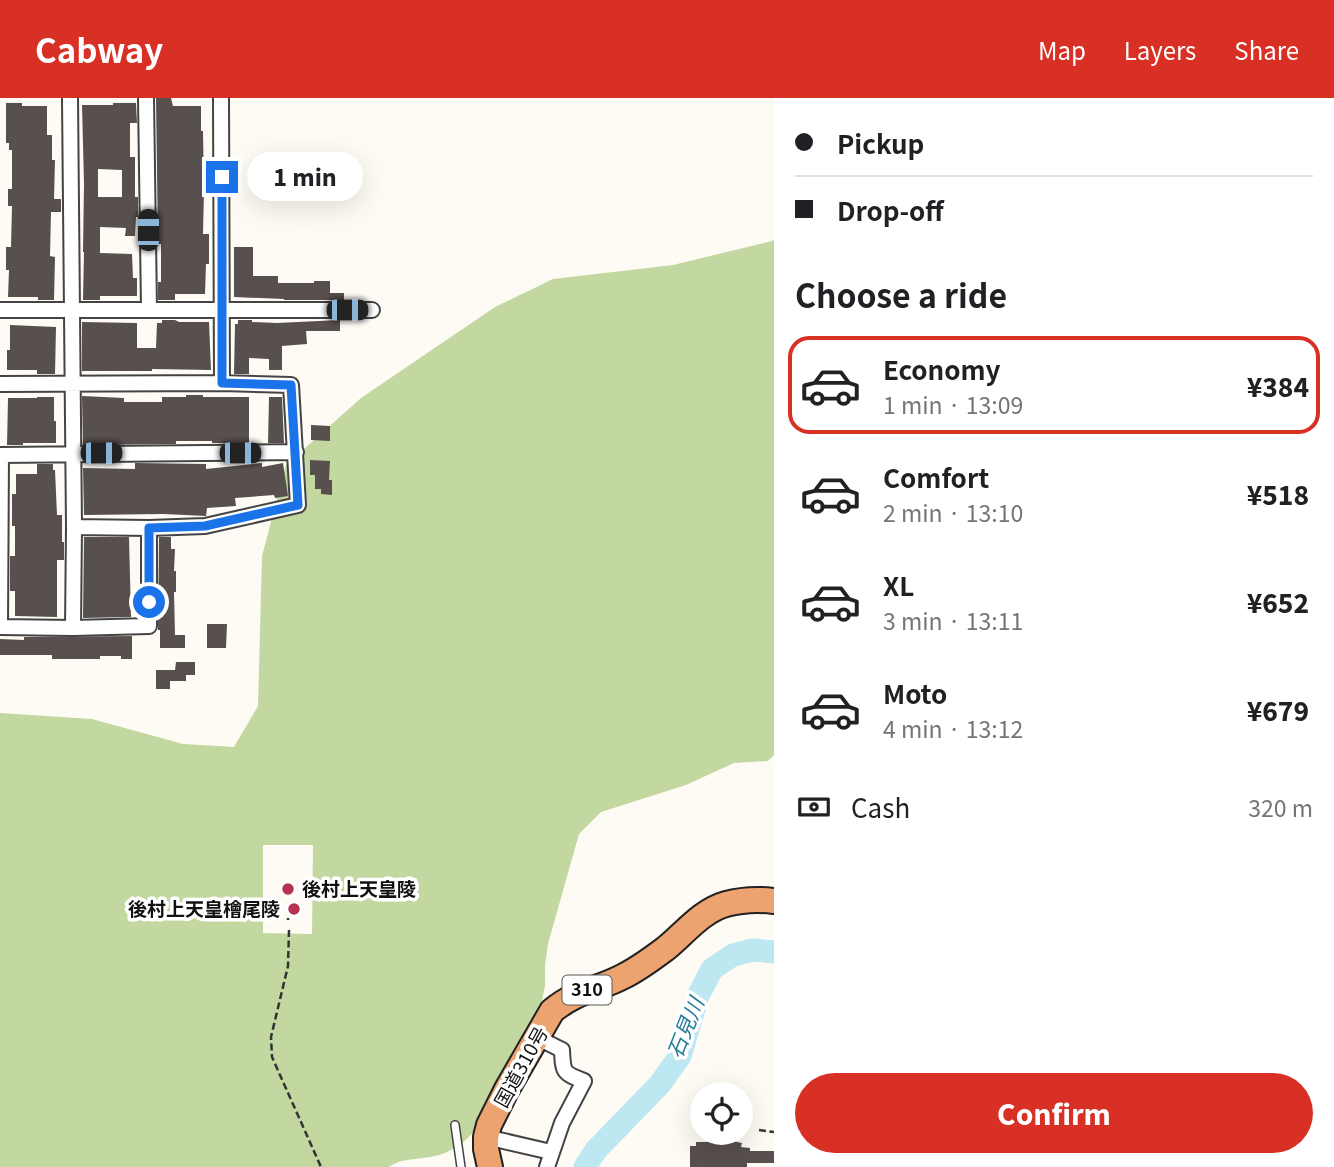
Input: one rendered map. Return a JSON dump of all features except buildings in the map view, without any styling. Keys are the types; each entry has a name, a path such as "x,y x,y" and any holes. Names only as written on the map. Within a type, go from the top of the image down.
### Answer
{"highway":[{"name":"国道310号","path":"490,1167 486,1149 489,1125 552,1011 576,994 625,976 665,949 712,910 725,904 757,899 774,901"}],"street":[{"path":"71,98 73,628"},
{"path":"146,98 149,309"},
{"path":"221,98 222,383"},
{"path":"0,310 372,310"},
{"path":"0,384 291,385 298,505 205,526 74,527"},
{"path":"149,528 149,626 0,627 1,455 296,452"},
{"path":"536,1037 562,1050 564,1070 568,1075 584,1081 562,1123 547,1167"},
{"path":"486,1137 551,1152"}],"lane":[{"path":"455,1125 461,1167"}],"path":[{"path":"289,930 288,966 271,1037 272,1057 320,1167"},
{"path":"759,1130 774,1132"}],"green space":[{"path":"774,239 774,755 768,761 734,763 686,785 601,812 579,834 548,944 540,1010 479,1126 453,1149 433,1157 400,1162 389,1167 0,1167 0,713 92,719 183,744 234,747 258,706 262,556 286,465 361,398 495,307 553,279 673,265","holes":["263,845 313,845 312,934 263,933"]}],"waterway":[{"name":"石見川","path":"585,1167 596,1150 660,1084 680,1056 698,996 712,969 733,955 753,950 774,952"}],"place":[{"name":"後村上天皇陵","path":"288,889"},
{"name":"後村上天皇檜尾陵","path":"294,909"}],"route":[{"path":"149,602 149,528 205,526 298,505 291,385 222,383 222,177"}]}
